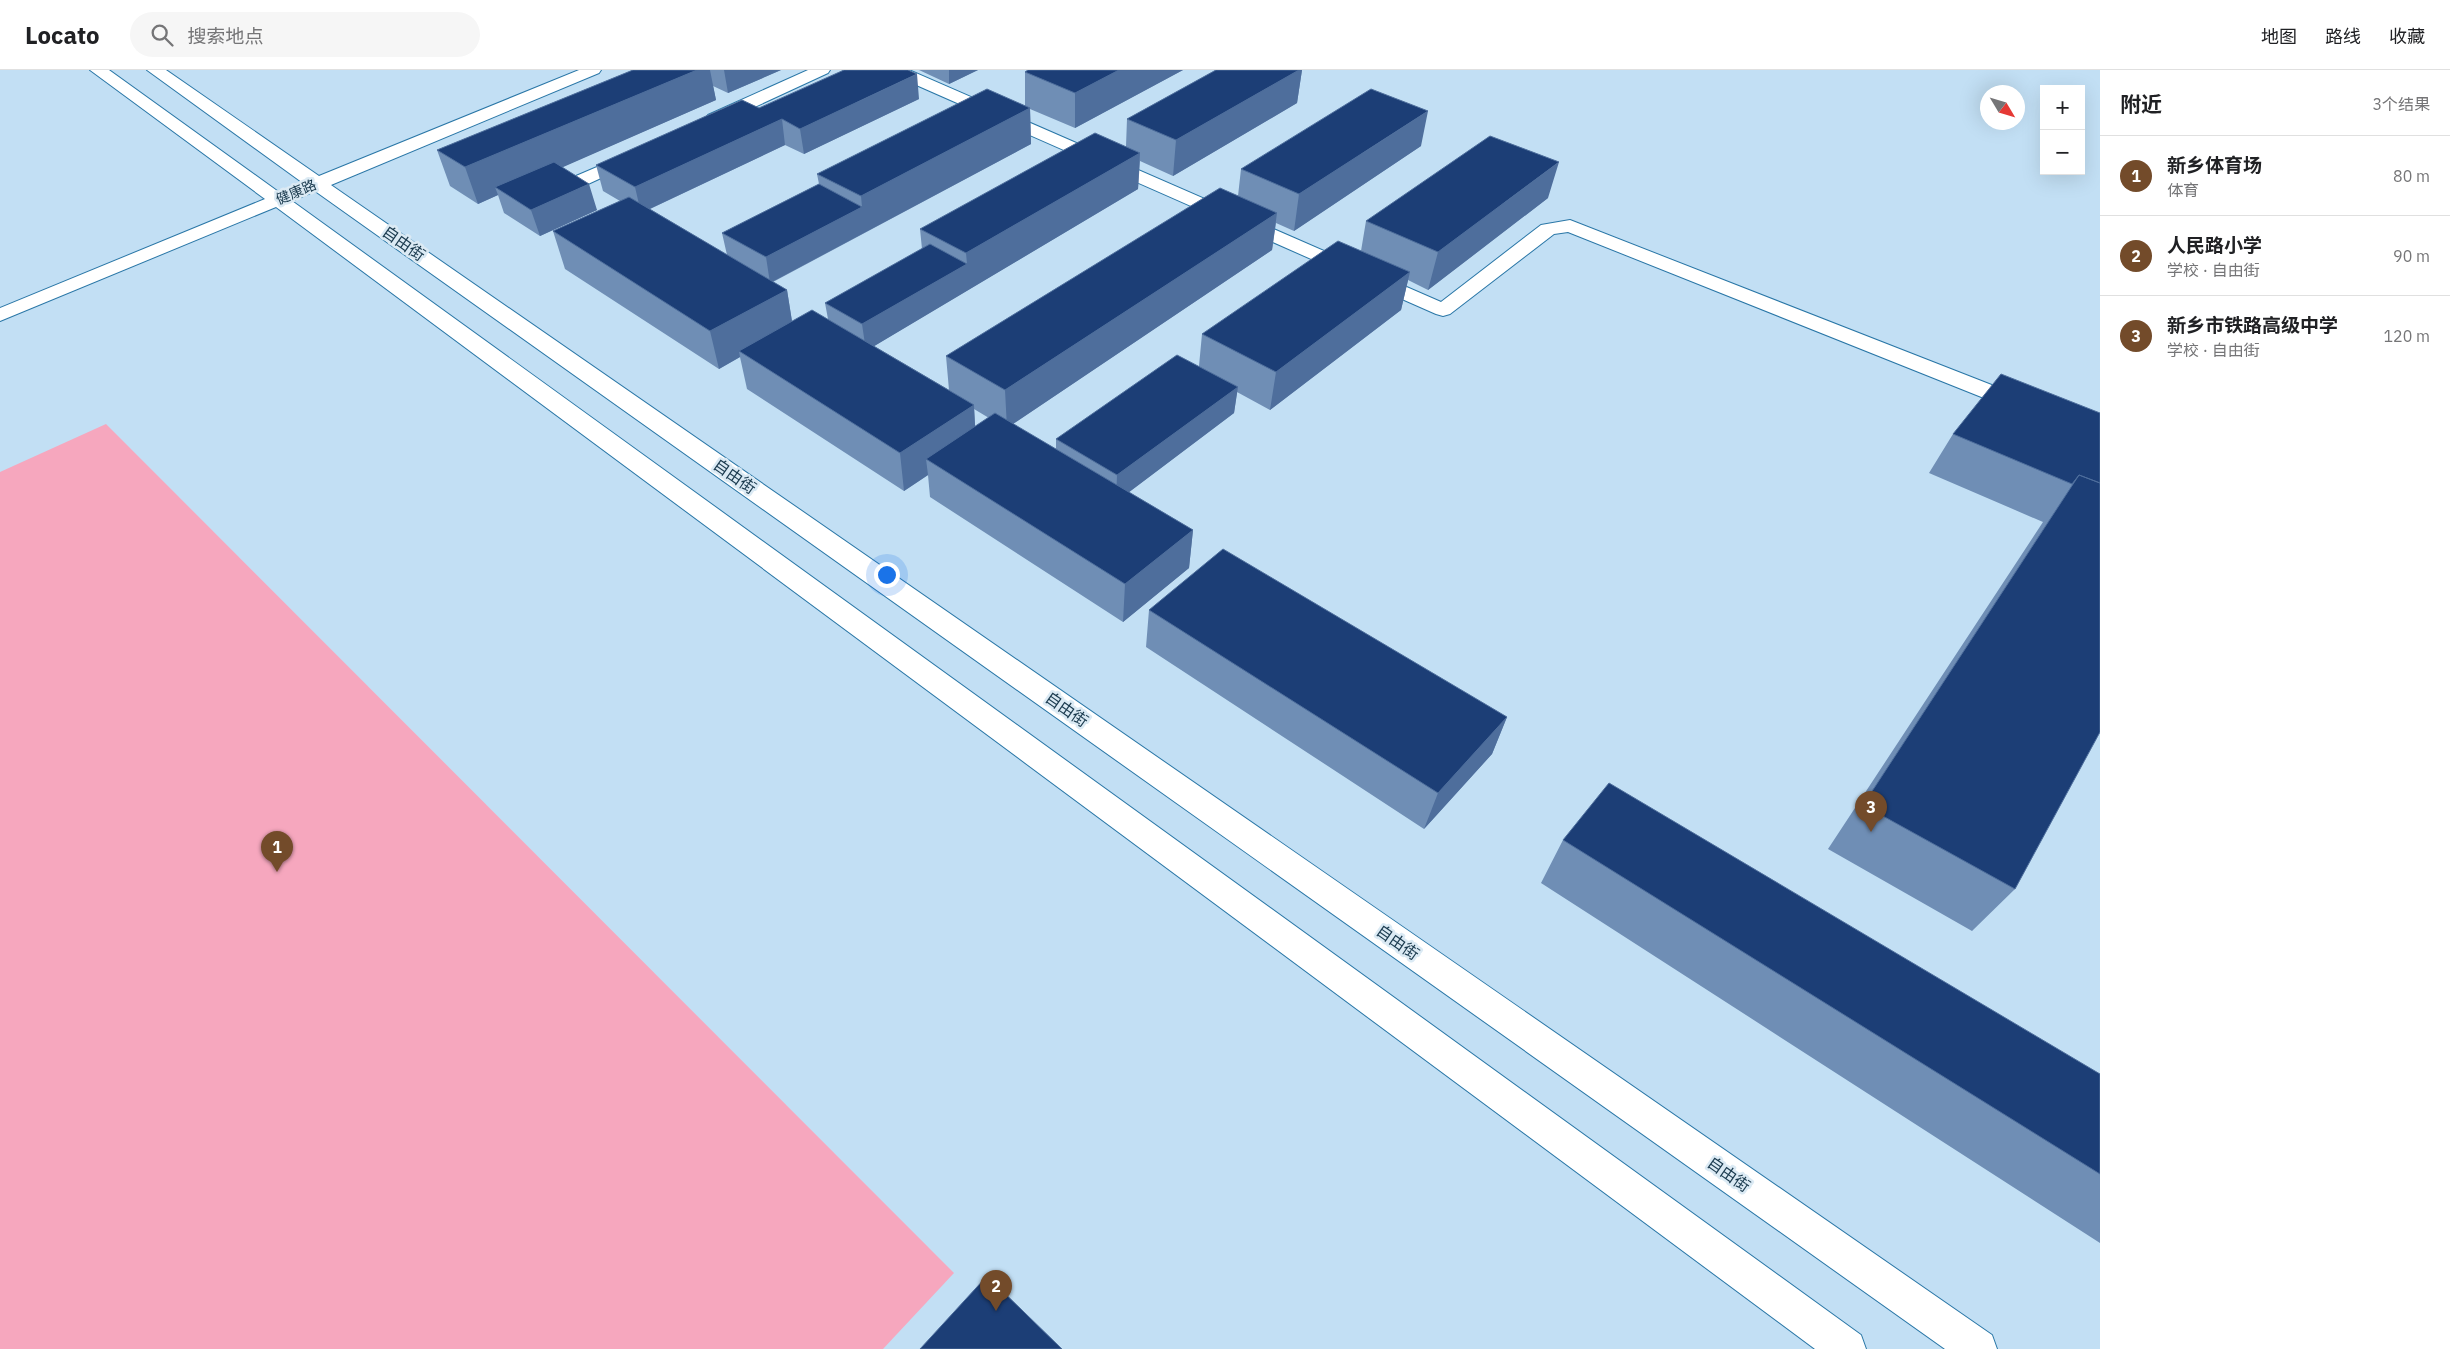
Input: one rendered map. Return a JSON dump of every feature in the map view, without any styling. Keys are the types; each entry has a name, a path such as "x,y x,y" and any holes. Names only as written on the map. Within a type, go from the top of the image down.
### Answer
{"street":[{"path":"98,70 1847,1349"},
{"name":"自由街","path":"155,70 1978,1349"},
{"name":"健康路","path":"0,315 593,70"},
{"path":"698,127 822,70"},
{"path":"895,70 1443,310 1548,229 1570,226 2036,411"},
{"path":"582,180 644,151"}],"shaded area":[{"path":"106,424 954,1273 883,1349 0,1349 0,472"}],"building":[{"path":"633,70 697,70 465,167 437,150"},
{"path":"844,70 908,70 917,74 800,129 782,119 635,187 596,165 742,100 759,108"},
{"path":"1028,70 1119,70 1075,93 1025,72"},
{"path":"1216,70 1299,70 1176,140 1127,119"},
{"path":"987,89 1030,108 861,196 817,174"},
{"path":"1371,89 1428,111 1299,194 1241,169"},
{"path":"1095,133 1140,153 966,253 920,229"},
{"path":"1490,136 1559,162 1438,252 1366,221"},
{"path":"554,162 589,184 531,210 495,187"},
{"path":"819,184 862,207 766,257 722,233"},
{"path":"1220,188 1277,213 1005,390 946,356"},
{"path":"629,197 787,290 710,331 553,231"},
{"path":"1338,241 1410,272 1276,372 1202,334"},
{"path":"930,244 967,264 862,324 825,303"},
{"path":"812,310 974,405 900,453 739,351"},
{"path":"1177,355 1238,387 1117,475 1056,439"},
{"path":"2001,374 2100,413 2100,483 2079,475 2072,484 1953,434"},
{"path":"995,413 1193,530 1125,584 926,459"},
{"path":"2079,475 2100,483 2100,732 2015,889 1863,805"},
{"path":"1223,549 1507,717 1438,793 1149,610"},
{"path":"1609,783 2100,1074 2100,1174 1563,840"},
{"path":"987,1276 1062,1349 920,1349"}],"place":[{"name":"新乡市铁路高级中学","path":"1871,832"},
{"name":"新乡体育场","path":"277,872"},
{"name":"人民路小学","path":"996,1311"}]}
